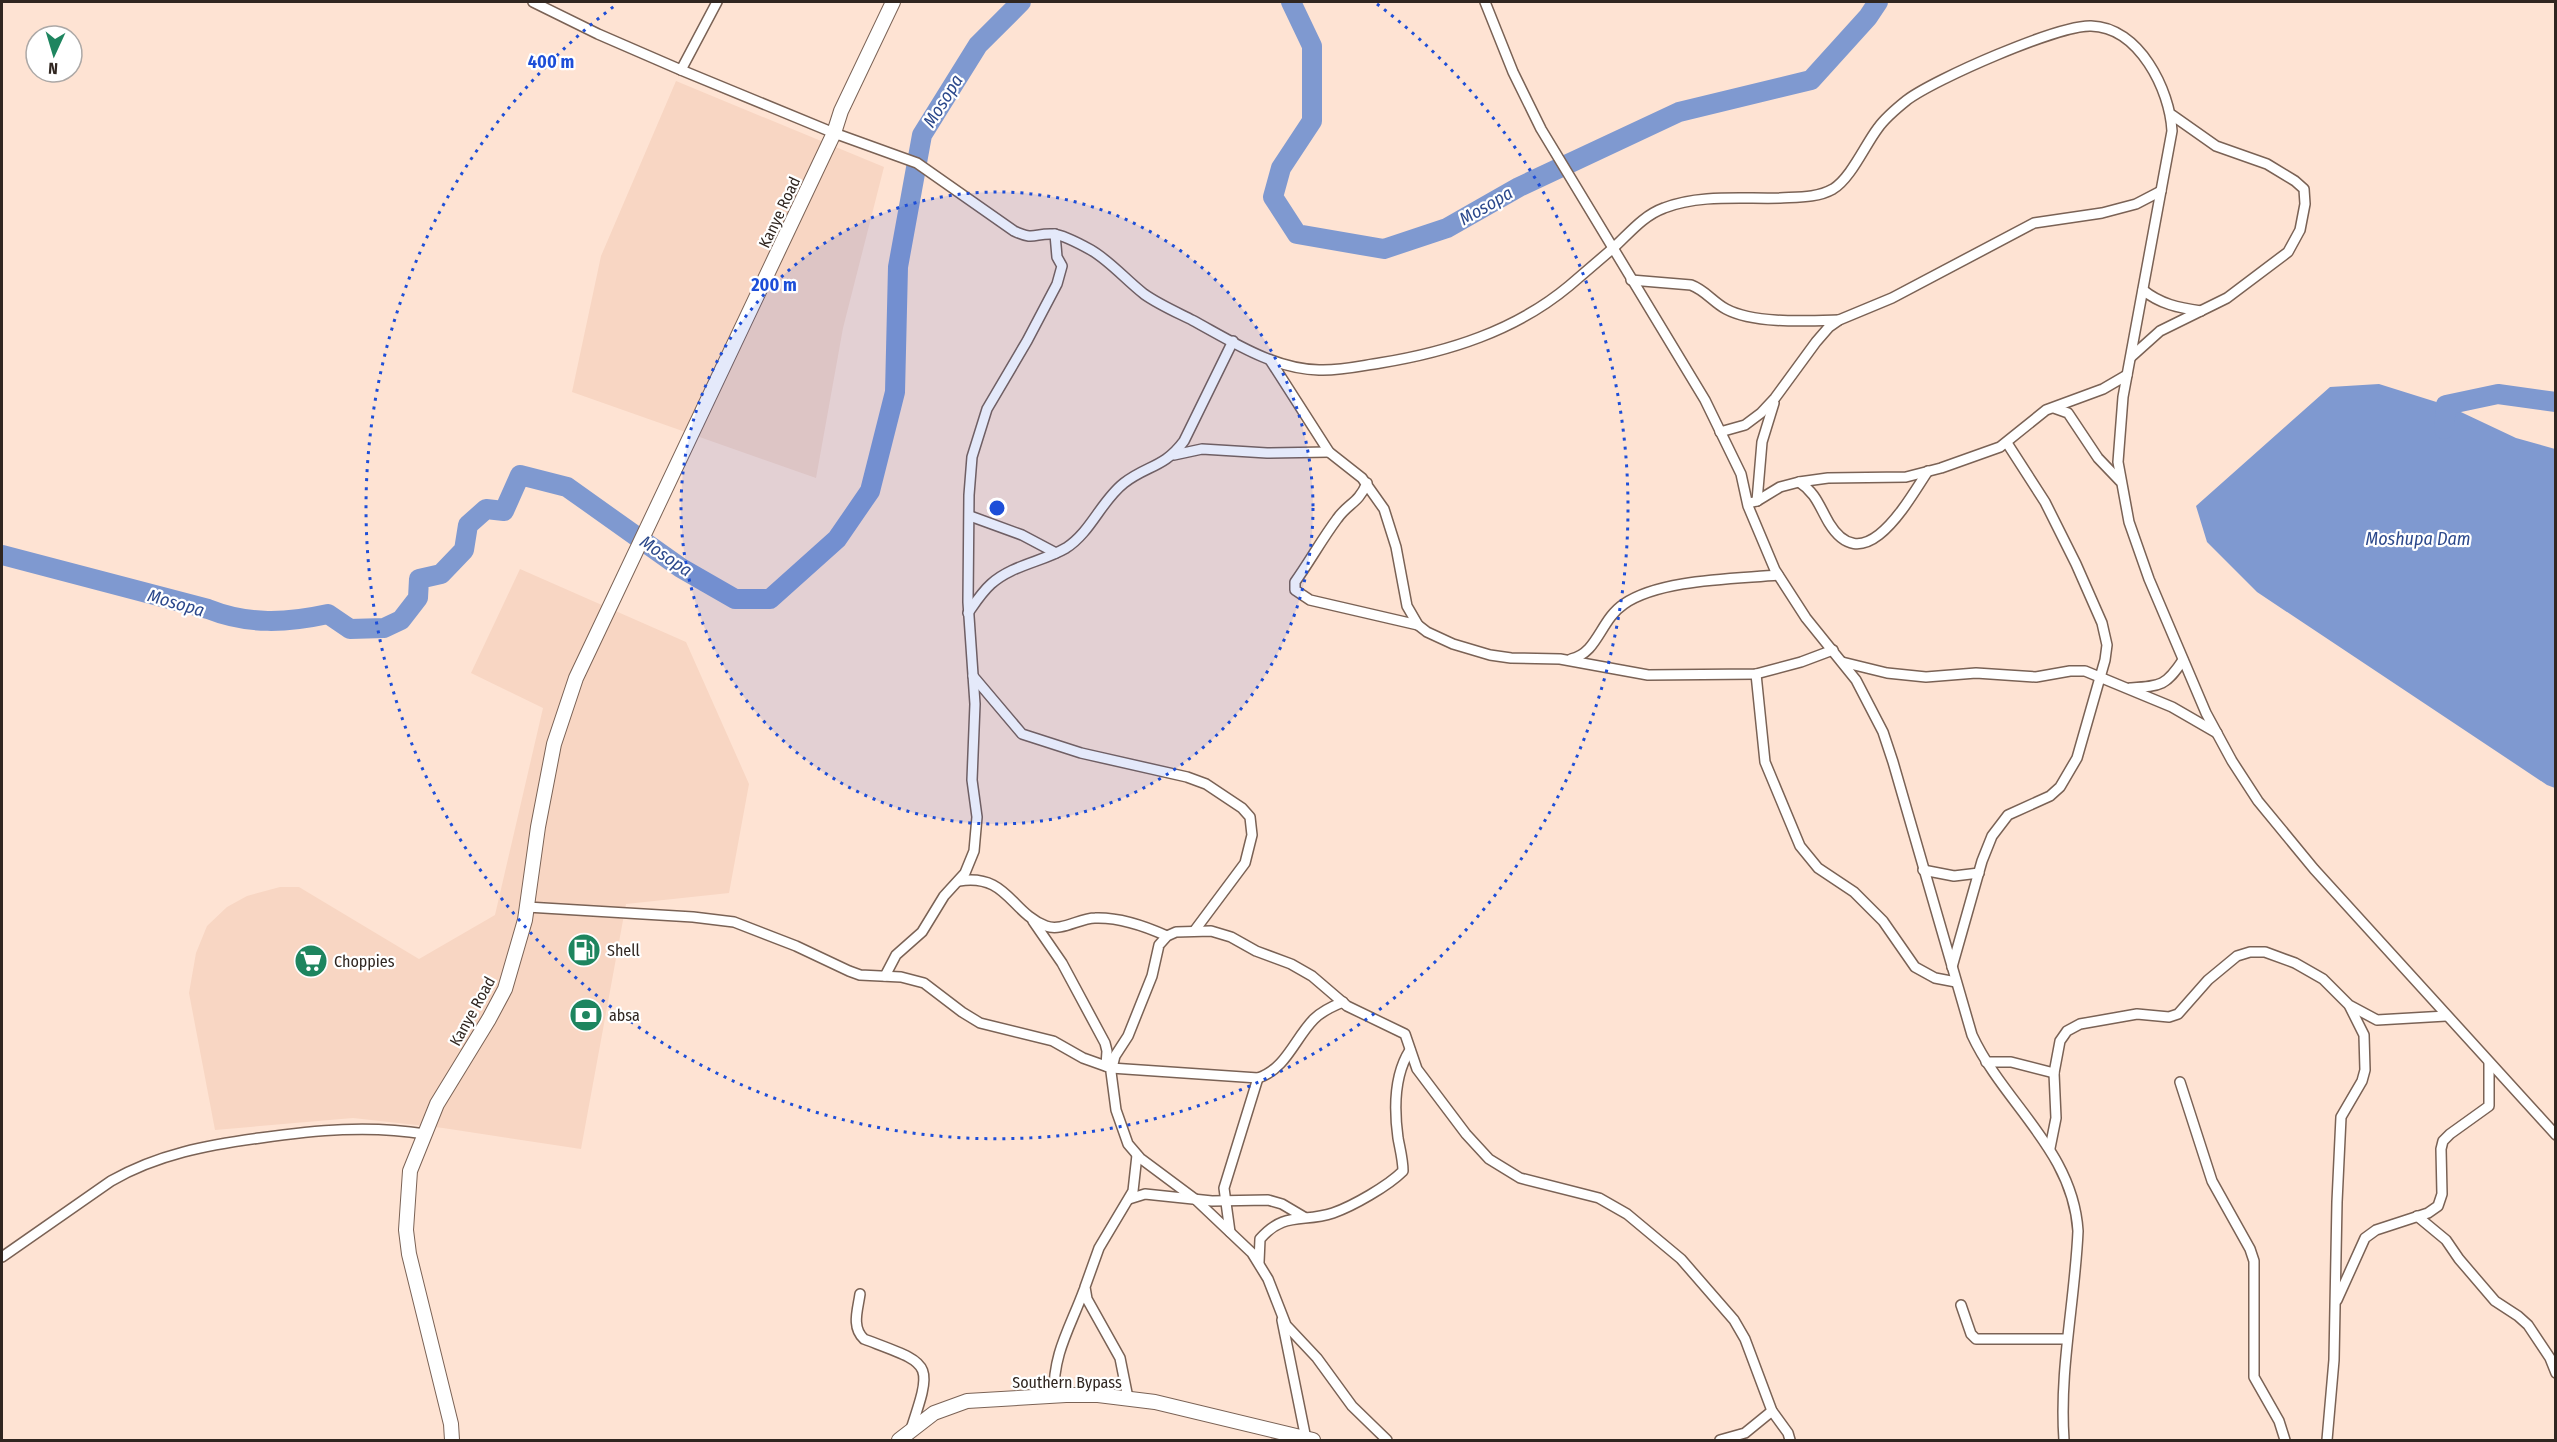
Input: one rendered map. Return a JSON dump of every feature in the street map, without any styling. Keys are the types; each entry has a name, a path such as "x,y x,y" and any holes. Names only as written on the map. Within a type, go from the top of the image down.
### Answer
{"main road":[{"name":"Kanye Road","path":"452,1440 451,1424 412,1275 406,1230 410,1171 437,1104 505,989 516,956 527,907 538,827 554,744 576,678 834,133 841,111 893,2"},
{"name":"Southern Bypass","path":"904,1436 934,1413 967,1401 1054,1395 1098,1395 1176,1406 1310,1440"}],"street":[{"path":"533,2 598,34 681,70 834,133 917,163 1014,231 1030,238 1055,234 1092,250 1146,296 1269,359 1302,368 1337,369 1430,354 1458,346 1530,314 1566,288 1642,220 1661,208 1717,199 1810,197 1835,188 1853,168 1880,124 1908,100 1937,81 2023,45 2076,27 2094,25 2120,36 2155,71 2166,94 2172,115 2172,131 2127,375 2118,462 2129,522 2146,570 2183,660 2217,733 2258,801 2314,869 2446,1017 2556,1135"},
{"path":"681,70 717,2"},
{"path":"1485,2 1513,72 1541,129 1630,280 1705,400 1741,474 1778,576 1806,618 1856,680 1883,732 1972,1035 1986,1062 2050,1148 2068,1182 2077,1210 2078,1247 2062,1402 2064,1440"},
{"path":"2130,357 2160,331 2227,298 2288,252 2300,230 2306,204 2304,189 2295,181 2267,164 2204,140 2172,115"},
{"path":"1720,432 1744,425 1761,413 1776,398 1816,342 1829,327 1839,320 1893,298 2034,223 2102,213 2136,204 2161,191"},
{"path":"885,976 896,955 922,932 944,896 959,881 970,864 977,817 972,780 975,704 968,613 972,458 987,409 1027,341 1061,271 1055,234"},
{"path":"1630,280 1691,285 1699,288 1725,308 1737,313 1793,320 1839,320"},
{"path":"2143,290 2153,298 2171,306 2203,311"},
{"path":"1174,455 1189,431 1233,342"},
{"path":"1269,359 1329,452 1366,483 1384,509 1396,547 1407,606 1418,625 1427,632 1453,644 1490,655 1568,660 1648,675 1756,674 1801,662 1833,650"},
{"path":"1752,503 1780,487 1828,478 1906,477 1982,454 2007,443 2037,416 2113,384 2127,375"},
{"path":"1752,503 1762,442 1776,398"},
{"path":"2054,408 2068,413 2098,458 2120,481"},
{"path":"1952,969 1992,836 2008,815 2050,796 2060,787 2077,758 2107,645 2102,623 2076,564 2045,502 2007,443"},
{"path":"968,613 981,595 1003,576 1056,553 1076,540 1116,490 1126,481 1174,455 1202,449 1276,453 1329,452"},
{"path":"1799,483 1810,489 1816,496 1830,524 1839,536 1851,542 1863,543 1877,538 1893,524 1928,471"},
{"path":"1366,483 1358,501 1340,514 1331,526 1295,582 1295,590 1319,603 1418,625"},
{"path":"970,516 1022,535 1056,553"},
{"path":"1568,660 1588,652 1612,614 1634,598 1671,586 1778,576"},
{"path":"2128,688 2165,683 2183,660"},
{"path":"1842,662 1887,673 1926,676 1976,673 2036,677 2070,671 2085,671 2172,707 2217,733"},
{"path":"1756,674 1765,762 1800,846 1818,868 1854,892 1883,921 1914,967 1935,978 1956,982"},
{"path":"973,676 1022,734 1081,753 1144,766 1206,784 1242,808 1250,817 1252,835 1245,863 1195,930"},
{"path":"1923,870 1954,876 1979,873"},
{"path":"959,881 972,879 993,885 1030,916 1045,926 1053,928 1096,918 1118,920 1167,936 1195,930 1211,931 1231,937 1256,951 1292,964 1312,976 1361,1014 1405,1034 1417,1070 1488,1159 1520,1178 1599,1198 1627,1214 1681,1258 1734,1320 1746,1339 1772,1411 1785,1427 1790,1440"},
{"path":"527,907 725,920 766,934 860,975 885,976 924,983 980,1023 1053,1041 1083,1058 1108,1067 1258,1078 1268,1073 1287,1056 1316,1017 1343,1002"},
{"path":"1030,916 1062,963 1105,1043 1114,1099 1122,1131 1128,1144 1137,1155 1195,1199 1259,1262"},
{"path":"1108,1067 1135,1022 1152,976 1159,945 1167,936"},
{"path":"2050,1148 2056,1118 2054,1073 2060,1041 2067,1031 2080,1024 2137,1014 2169,1017 2178,1014 2208,980 2237,956 2250,952 2265,952 2295,963 2323,979 2349,1005 2377,1020 2446,1017"},
{"path":"2327,1440 2334,1360 2337,1202 2342,1117 2362,1081 2365,1070 2364,1035 2349,1005"},
{"path":"1310,1440 1281,1317 1259,1262 1258,1245 1264,1234 1278,1223 1333,1213 1402,1172 1398,1136 1397,1080 1403,1061 1410,1050"},
{"path":"1986,1062 2011,1062 2054,1073"},
{"path":"2335,1306 2356,1253 2365,1238 2376,1230 2428,1213 2438,1206 2442,1194 2441,1149 2443,1141 2489,1106 2489,1063"},
{"path":"1230,1232 1225,1201 1225,1183 1258,1078"},
{"path":"2180,1082 2212,1181 2250,1249 2254,1261 2254,1377 2279,1421 2285,1440"},
{"path":"2,1257 111,1181 127,1172 173,1154 206,1146 356,1128 389,1128 425,1134"},
{"path":"1054,1395 1057,1354 1099,1248 1129,1199 1135,1181 1137,1155"},
{"path":"1129,1199 1145,1194 1225,1201 1268,1200 1282,1204 1304,1217"},
{"path":"2417,1216 2446,1240 2494,1301 2528,1325 2550,1358 2556,1373"},
{"path":"1085,1287 1087,1299 1120,1358 1128,1398"},
{"path":"860,1294 856,1328 859,1334 864,1339 907,1355 919,1362 924,1372 922,1393 904,1436"},
{"path":"1961,1305 1971,1334 1976,1339 2067,1340"},
{"path":"1281,1317 1317,1358 1352,1406 1387,1440"},
{"path":"1720,1440 1745,1433 1772,1411"}],"shaded area":[{"path":"676,81 884,167 843,328 816,478 572,392 601,256"},
{"path":"520,569 686,642 749,784 729,893 626,904 581,1149 443,1128 353,1118 215,1130 189,993 196,953 207,926 227,907 247,896 280,887 299,887 419,959 495,915 543,708 471,673"}],"water":[{"name":"Moshupa Dam","path":"2379,384 2446,405 2516,438 2555,449 2555,788 2547,785 2257,592 2207,542 2196,506 2330,387"}],"waterway":[{"name":"Mosopa","path":"2,555 238,618 283,621 328,614 350,629 384,628 401,620 418,598 419,579 441,574 464,550 468,525 486,509 504,511 520,475 567,487 681,568 735,599 770,599 837,539 870,491 895,392 898,267 922,135 978,45 1021,2"},
{"name":"Mosopa","path":"1291,2 1312,46 1312,121 1281,168 1273,197 1297,234 1384,249 1447,228 1519,187 1679,112 1811,80 1868,17 1878,2"},
{"name":"Mosopa","path":"2444,429 2446,405 2498,394 2556,402"}],"place":[{"name":"Shell","path":"584,950"},
{"name":"Choppies","path":"311,961"},
{"name":"absa","path":"586,1015"}]}
